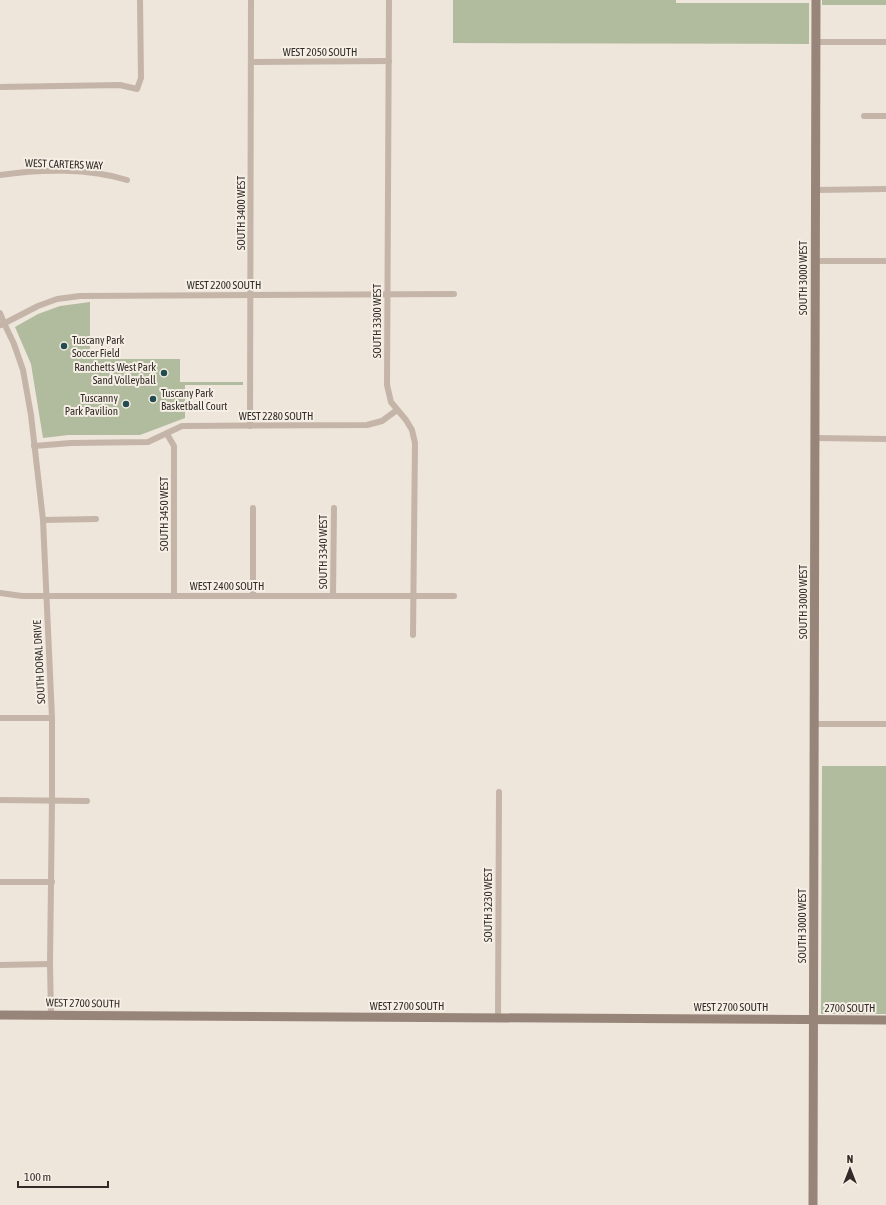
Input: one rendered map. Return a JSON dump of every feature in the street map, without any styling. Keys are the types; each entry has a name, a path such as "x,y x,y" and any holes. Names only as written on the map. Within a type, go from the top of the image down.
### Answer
{"street":[{"path":"0,87 120,86 137,89 141,78 140,0"},
{"name":"SOUTH 3400 WEST","path":"250,426 251,0"},
{"name":"SOUTH 3300 WEST","path":"389,0 387,386 391,402 412,430 415,443 413,635"},
{"name":"SOUTH 3000 WEST","path":"813,1205 816,0"},
{"path":"816,42 886,42"},
{"name":"WEST 2050 SOUTH","path":"251,62 389,62"},
{"path":"864,116 886,116"},
{"name":"WEST CARTERS WAY","path":"0,175 22,172 89,173 127,180"},
{"path":"816,190 886,189"},
{"path":"815,261 886,261"},
{"name":"WEST 2200 SOUTH","path":"2,324 38,306 58,299 80,296 454,294"},
{"name":"SOUTH DORAL DRIVE","path":"0,313 2,324 14,344 23,370 31,415 43,520 52,718 51,1015"},
{"name":"WEST 2280 SOUTH","path":"34,446 71,443 148,442 182,426 368,425 382,421 397,410"},
{"name":"SOUTH 3450 WEST","path":"167,434 174,446 174,596"},
{"path":"815,438 886,439"},
{"path":"253,508 253,596"},
{"name":"SOUTH 3340 WEST","path":"333,596 334,508"},
{"path":"43,520 96,519"},
{"name":"WEST 2400 SOUTH","path":"0,593 22,596 454,596"},
{"path":"0,718 52,718"},
{"path":"815,724 886,724"},
{"name":"SOUTH 3230 WEST","path":"498,1018 499,792"},
{"path":"0,800 88,801"},
{"path":"0,882 52,882"},
{"path":"0,965 50,964"},
{"name":"WEST 2700 SOUTH","path":"0,1015 814,1020"},
{"name":"2700 SOUTH","path":"814,1020 886,1020"}],"green space":[{"path":"453,0 676,0 676,3 809,3 809,44 453,43"},
{"path":"822,0 886,0 886,5 822,5"},
{"path":"90,302 90,359 180,359 180,382 243,382 243,385 185,385 185,418 140,435 68,435 43,438 31,364 15,327 38,314 60,306"},
{"path":"822,766 886,766 886,1014 821,1014"}],"place":[{"name":"Tuscany Park Soccer Field","path":"64,346"},
{"name":"Ranchetts West Park Sand Volleyball","path":"164,373"},
{"name":"Tuscany Park Basketball Court","path":"153,399"},
{"name":"Tuscanny Park Pavilion","path":"126,404"}]}
